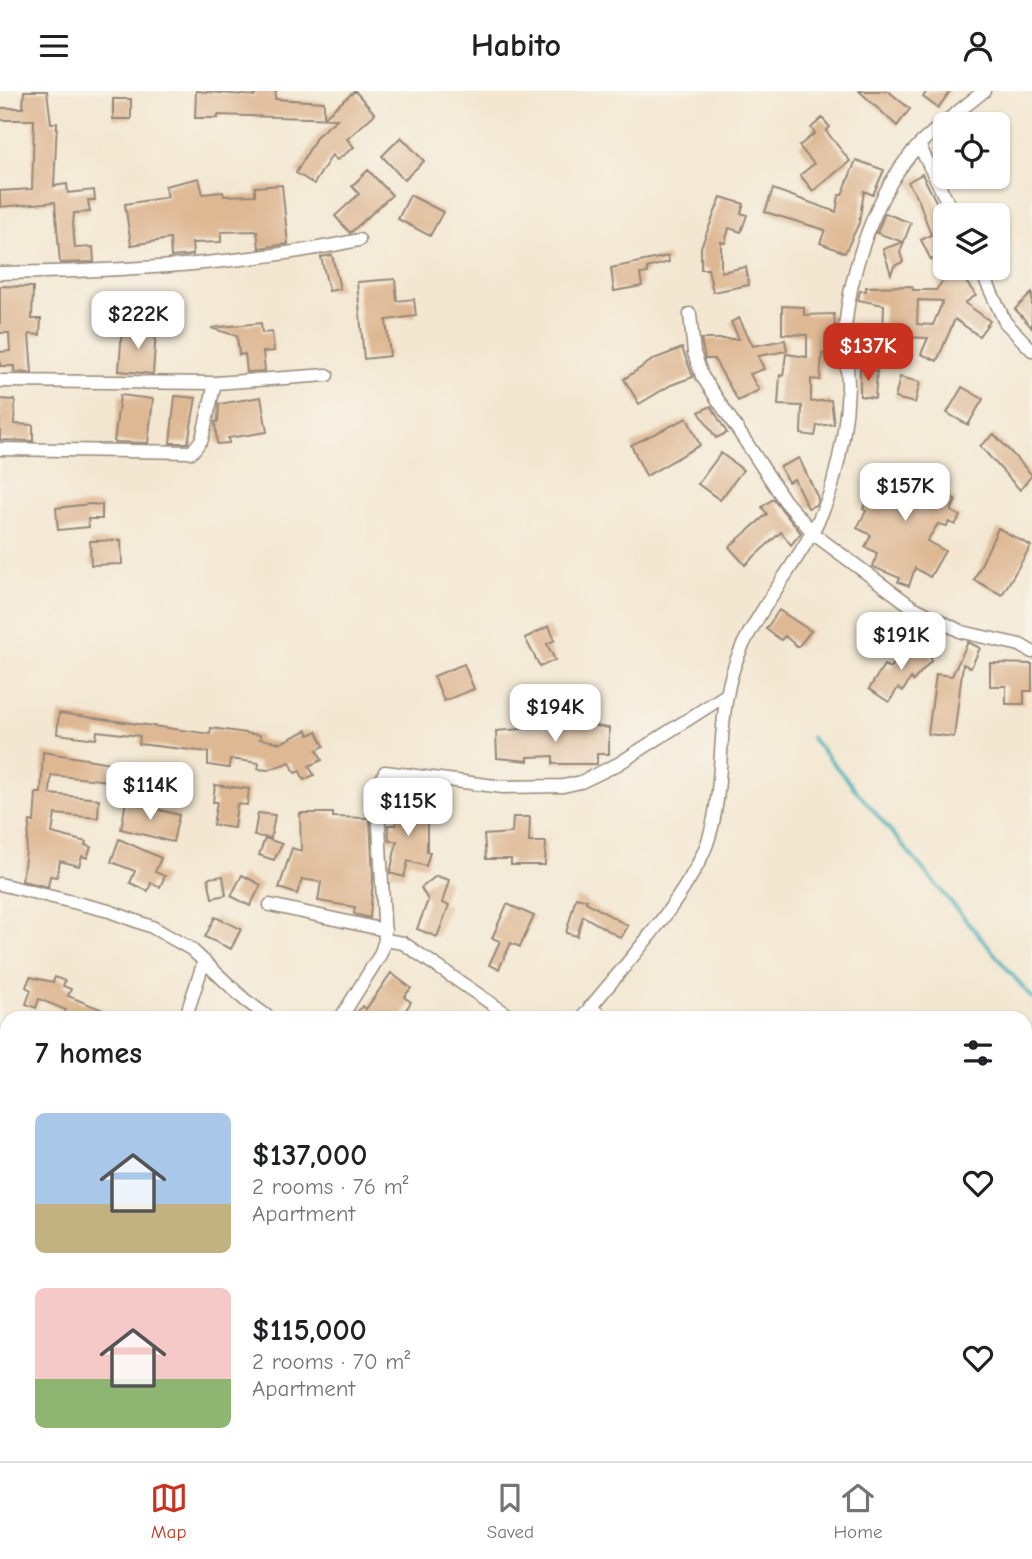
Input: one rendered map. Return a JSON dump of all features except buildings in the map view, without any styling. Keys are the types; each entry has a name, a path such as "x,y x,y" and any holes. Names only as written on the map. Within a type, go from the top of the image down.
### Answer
{"street":[{"path":"587,1011 645,940 690,877 702,853 711,827 726,695 741,648 811,531 831,489 841,448 848,386 845,332 856,267 884,198 919,145 984,91"},
{"path":"919,145 948,203"},
{"path":"0,272 141,268 304,252 359,240"},
{"path":"985,280 1005,322 1032,350"},
{"path":"690,314 694,353 702,376 785,501 811,531 911,606 962,632 1020,645 1032,652"},
{"path":"0,381 215,383 327,375"},
{"path":"0,450 192,452 202,439 215,383"},
{"path":"345,1011 380,954 385,935 377,787 385,772 503,787 563,786 581,782 618,764 726,695"},
{"path":"0,884 109,911 152,927 191,949 260,1011"},
{"path":"270,905 385,935 403,943 502,1011"},
{"path":"188,1011 204,961"},
{"path":"590,1007 595,1011"}],"waterway":[{"path":"811,737 1032,998"}]}
